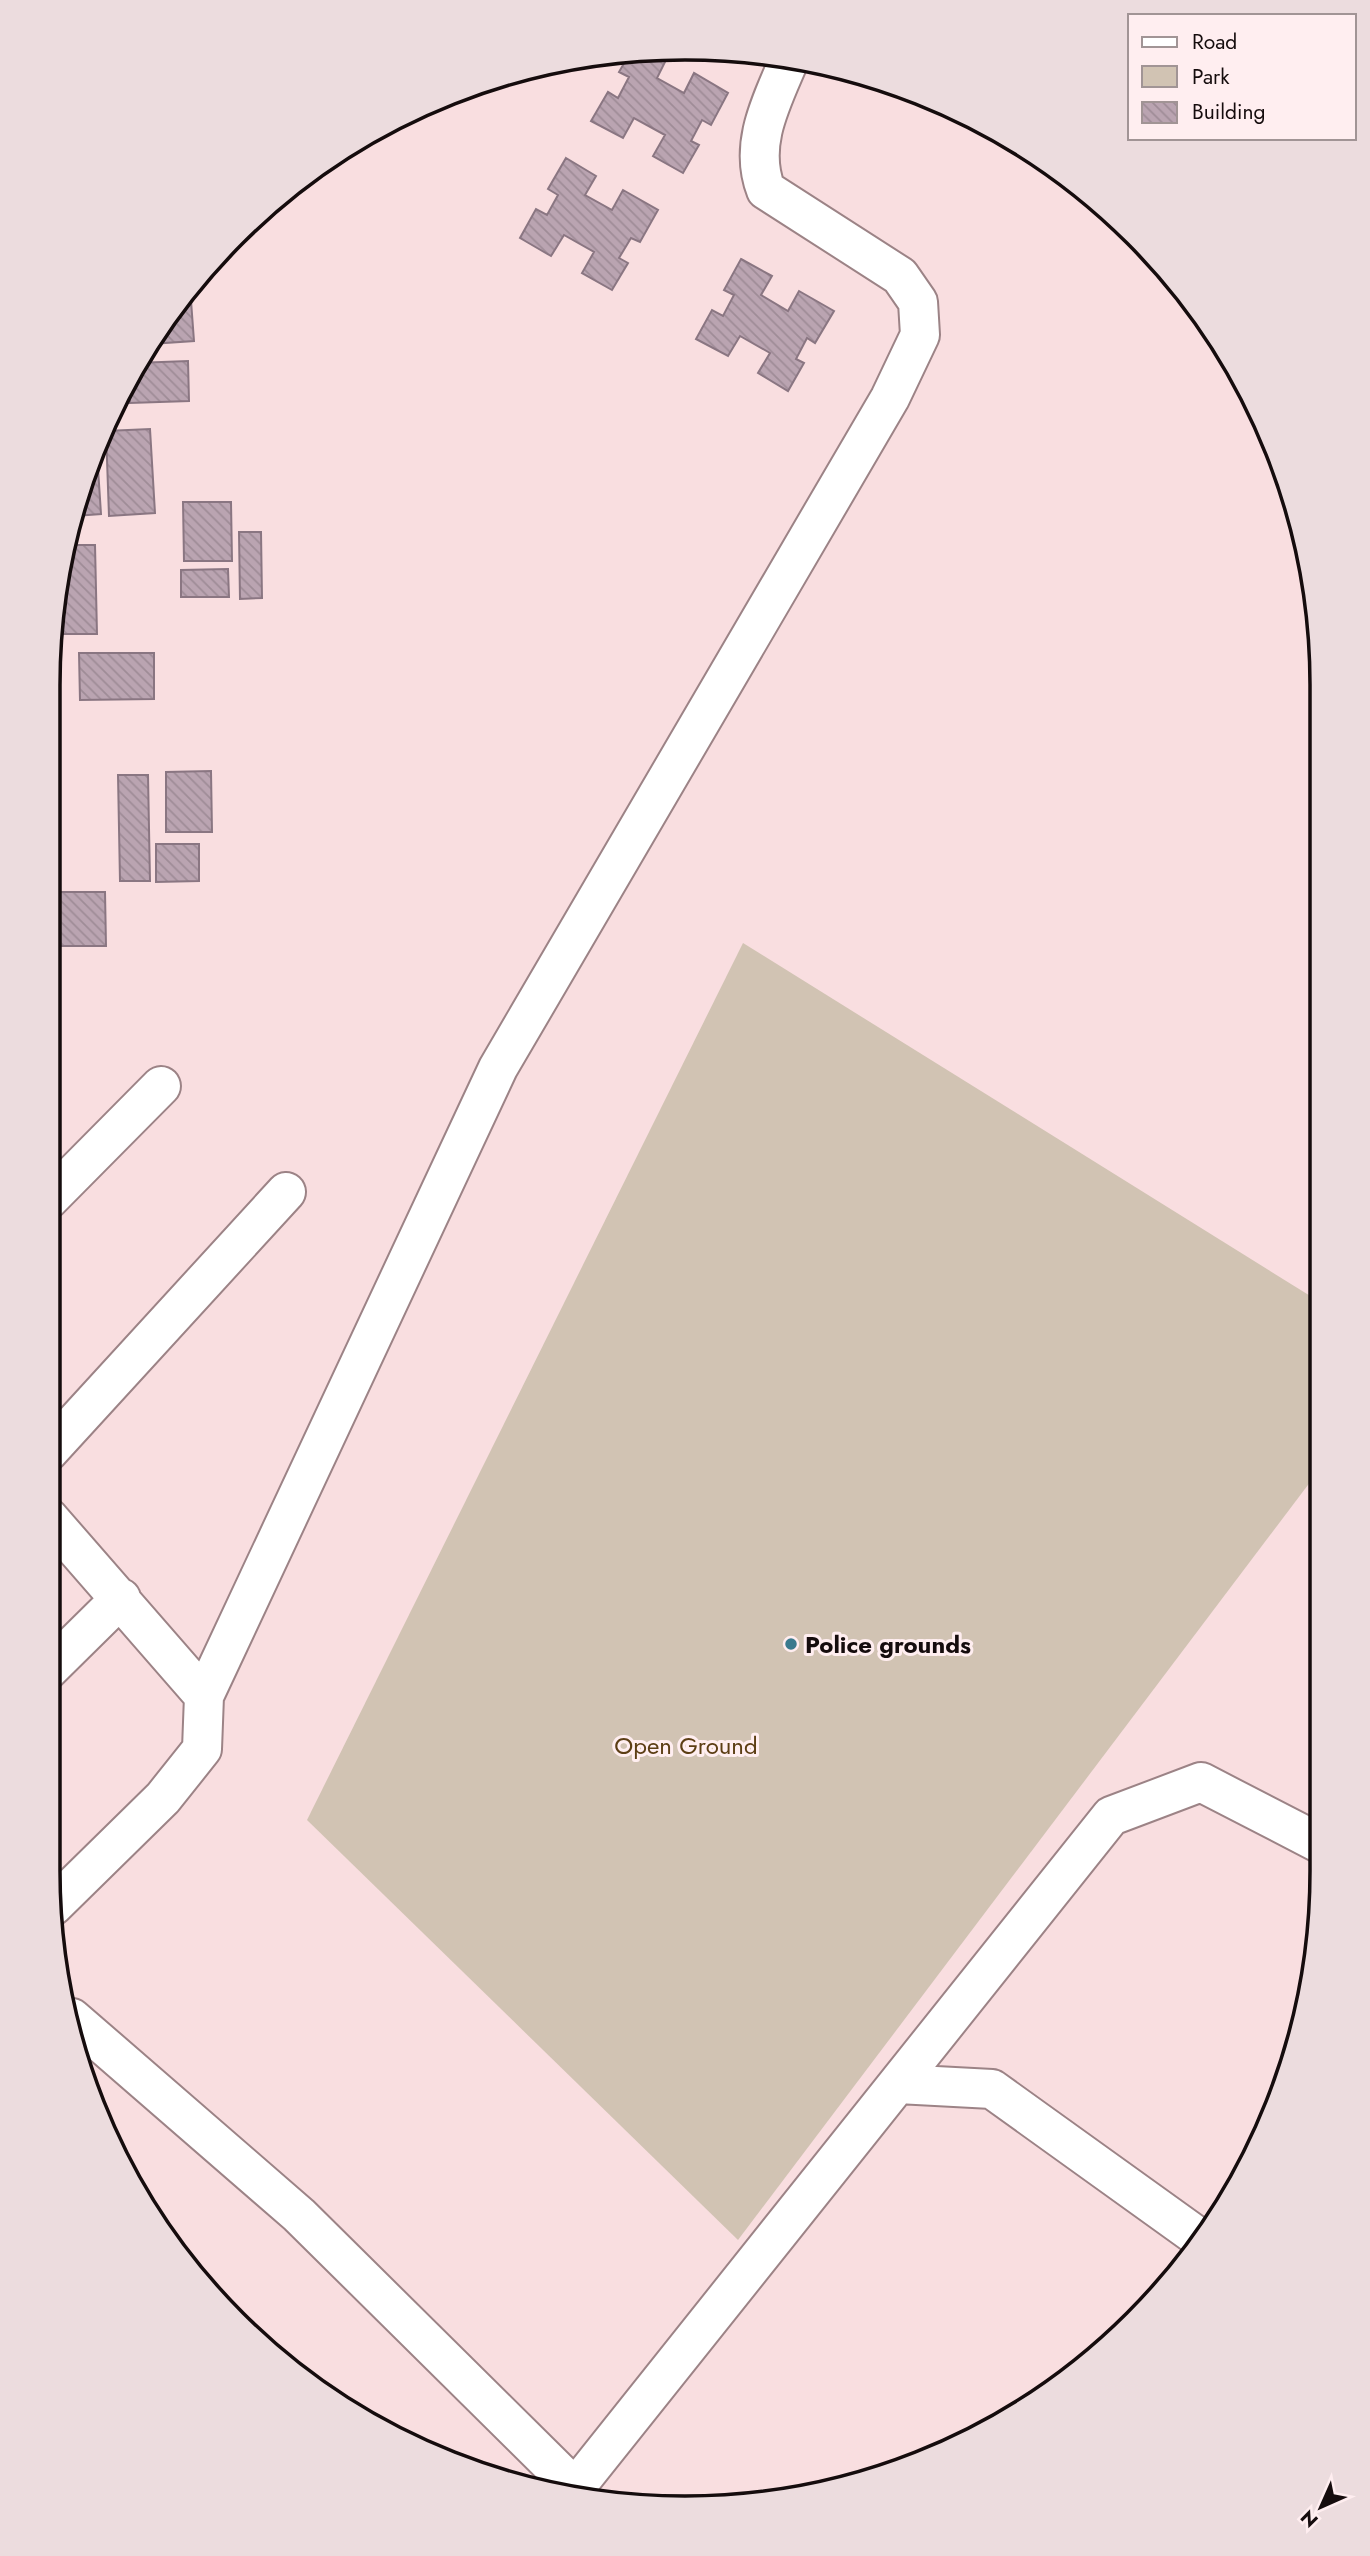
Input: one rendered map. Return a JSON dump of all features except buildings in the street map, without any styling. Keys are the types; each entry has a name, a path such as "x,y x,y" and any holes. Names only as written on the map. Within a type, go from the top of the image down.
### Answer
{"street":[{"path":"61,1898 163,1798 202,1749 204,1696 498,1068 890,398 920,335 918,302 901,276 795,212 766,190 759,171 761,137 765,117 786,68"},
{"path":"60,1188 161,1086"},
{"path":"60,1439 286,1192"},
{"path":"60,1530 204,1696"},
{"path":"60,1658 121,1598"},
{"path":"581,2487 1111,1816 1200,1782 1310,1838"},
{"path":"79,2024 299,2215 573,2486"},
{"path":"898,2084 992,2089 1194,2234"}],"green space":[{"name":"Police grounds","path":"743,943 1310,1296 1310,1482 738,2240 307,1820"}],"place":[{"name":"Police grounds","path":"791,1644"}],"park label":[{"name":"Open Ground","path":"686,1745"}]}
